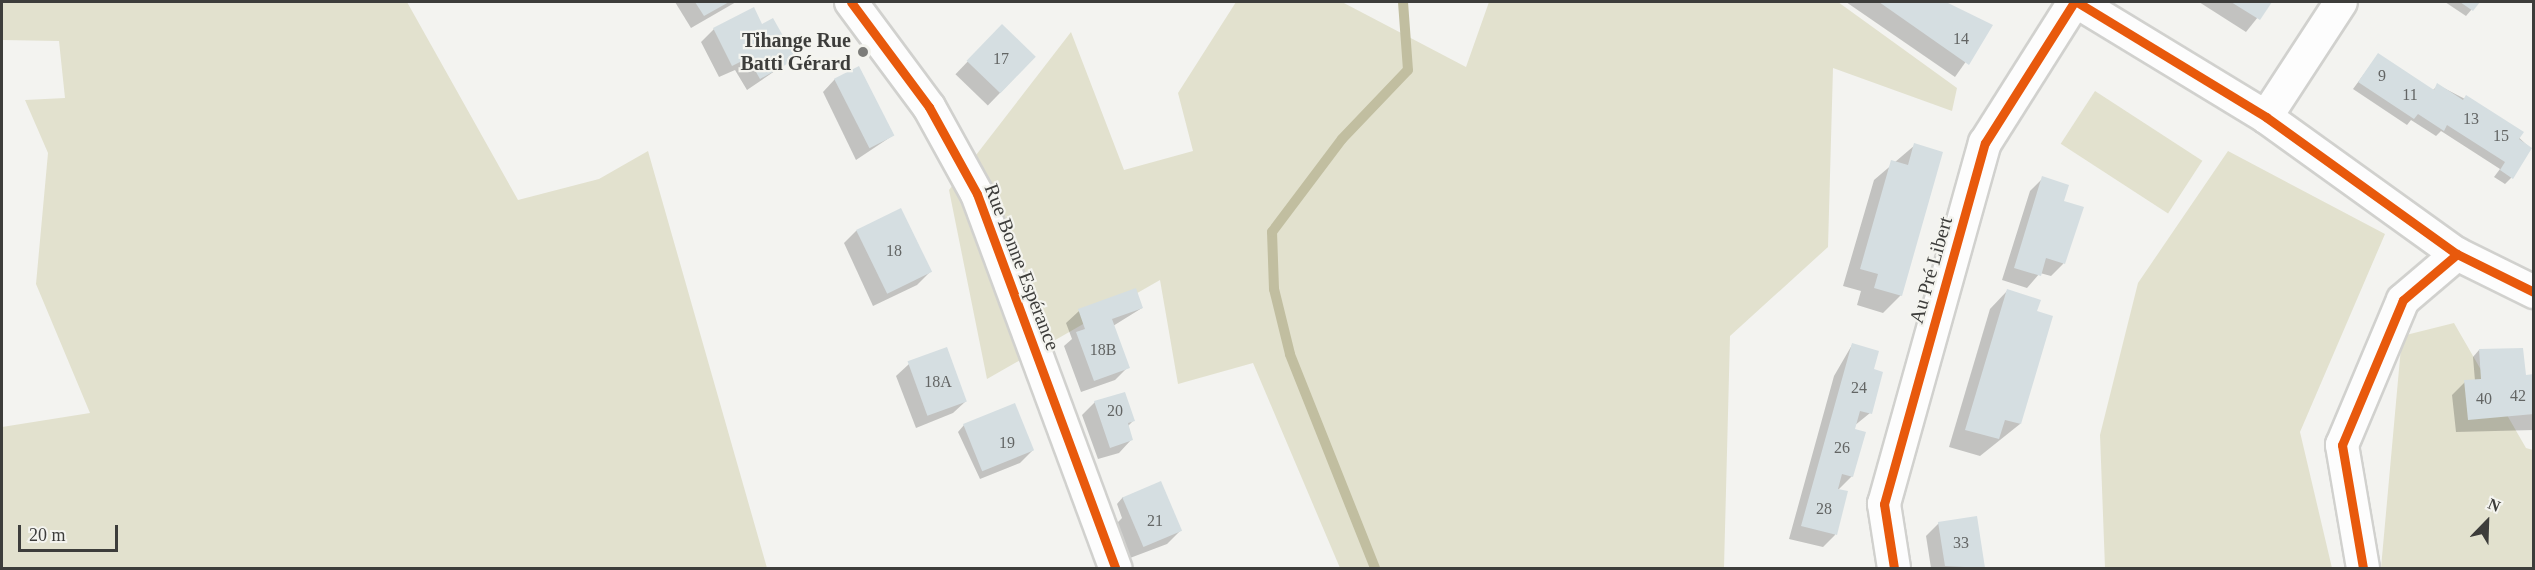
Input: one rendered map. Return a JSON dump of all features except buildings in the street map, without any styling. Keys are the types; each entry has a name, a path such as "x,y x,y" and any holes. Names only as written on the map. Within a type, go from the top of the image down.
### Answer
{"street":[{"name":"Rue Bonne Espérance","path":"851,2 929,108 977,195 1115,568"},
{"name":"Au Pré Libert","path":"1894,568 1884,504 1985,143 2075,2 2266,117 2457,254 2534,292"},
{"path":"2266,117 2342,2"},
{"path":"2363,568 2342,445 2403,300 2457,254"}],"green space":[{"path":"2,2 407,2 518,200 599,179 648,151 767,568 2,568 2,427 90,413 36,284 48,153 25,100 65,98 59,41 2,40"},
{"path":"1236,2 1342,2 1466,67 1489,2 1838,2 1957,88 1952,111 1833,68 1828,247 1730,336 1724,568 1340,568 1253,363 1178,384 1160,280 987,379 949,190 1071,32 1124,170 1193,151 1178,93"},
{"path":"2095,91 2202,161 2168,214 2061,144"},
{"path":"2228,151 2385,234 2300,432 2332,568 2105,568 2100,435 2138,283"},
{"path":"2454,323 2526,448 2533,450 2533,568 2381,568 2402,336"}],"waterway":[{"path":"1375,568 1290,354 1274,289 1272,232 1342,139 1408,70 1403,2"}],"cycle path":[{"path":"851,2 929,107 977,194 1115,568"},
{"path":"1894,568 1884,504 1985,143 2074,2"},
{"path":"2077,2 2266,117 2457,254 2534,292"},
{"path":"2363,568 2342,445 2403,300 2457,254"}],"place":[{"name":"Tihange Rue Batti Gérard","path":"863,52"}]}
